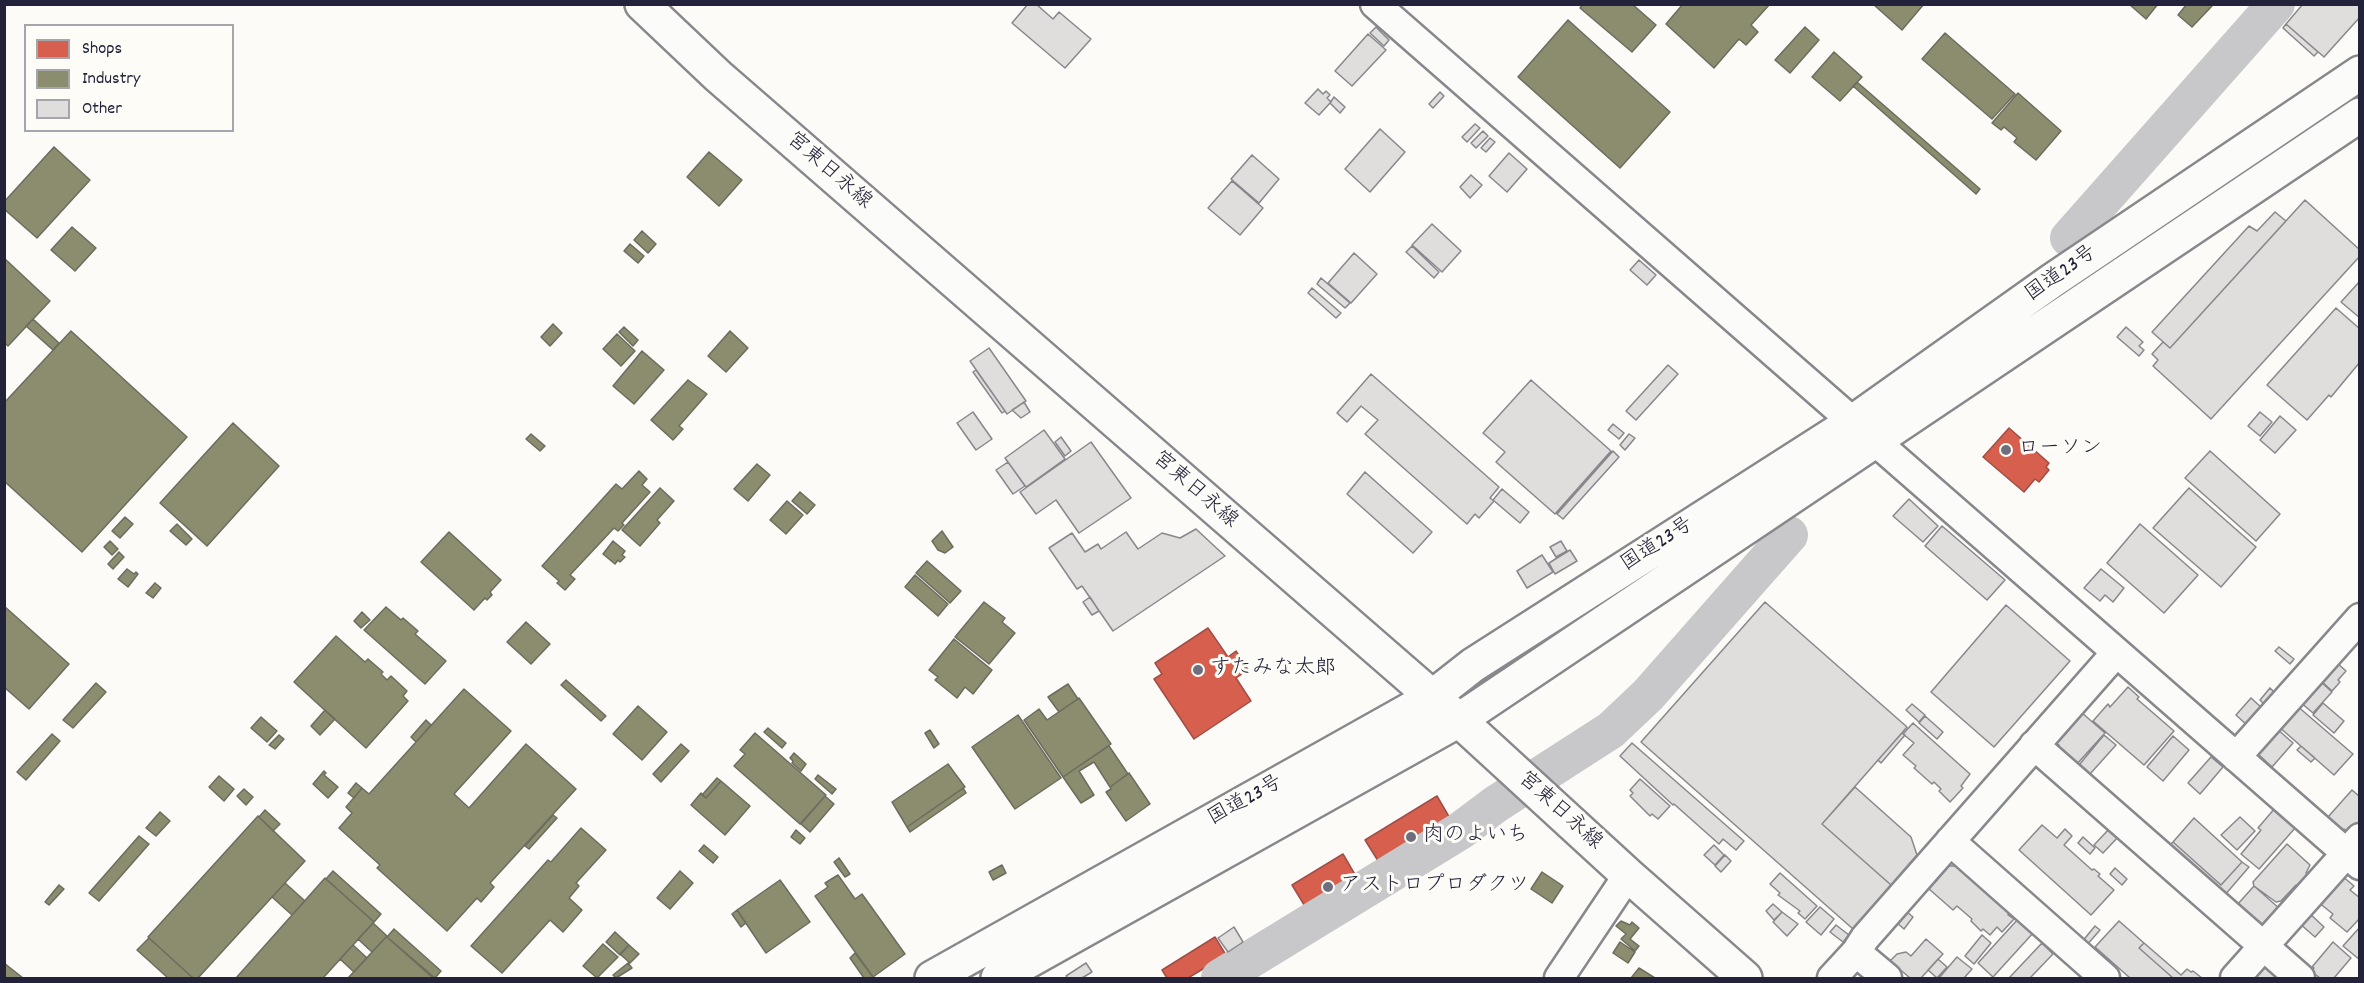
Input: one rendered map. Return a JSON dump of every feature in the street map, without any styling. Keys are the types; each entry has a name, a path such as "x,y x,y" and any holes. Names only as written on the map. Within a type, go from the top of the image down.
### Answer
{"main road":[{"name":"宮東日永線","path":"642,4 718,76 1459,720 1628,875 1745,978"},
{"name":"国道23号","path":"998,978 1459,720 1864,432 2053,280 2360,73"},
{"name":"国道23号","path":"932,978 1431,698 1473,665 1864,432 2360,115"}],"street":[{"path":"1376,4 2115,654 2236,757 2355,852 2235,978"},
{"path":"2236,757 2353,637"},
{"path":"1832,978 2115,654"},
{"path":"2034,745 2300,978"},
{"path":"1950,842 2105,978"},
{"path":"1559,978 1628,875"},
{"path":"1856,952 1887,978"}],"building: Shops":[{"path":"2009,428 2049,463 2046,467 2049,470 2039,482 2035,479 2024,492 1983,457"},
{"path":"1208,628 1228,657 1236,651 1248,670 1236,678 1251,701 1194,739 1154,679 1162,674 1155,663"},
{"path":"1437,796 1451,820 1380,864 1365,840"},
{"path":"1343,854 1357,878 1306,908 1292,885"},
{"path":"1215,937 1226,955 1188,978 1167,978 1162,970"}],"building: Industry":[{"path":"1583,4 1632,4 1656,25 1632,52 1580,8"},
{"path":"1683,4 1770,4 1751,25 1758,32 1746,45 1739,39 1714,68 1666,24"},
{"path":"1873,4 1924,4 1902,30"},
{"path":"2129,4 2158,4 2146,19"},
{"path":"2187,4 2210,4 2212,6 2192,27 2178,15"},
{"path":"1568,20 1670,112 1620,168 1518,77"},
{"path":"1805,27 1819,40 1790,73 1775,60"},
{"path":"1945,33 2015,94 1992,119 1922,59"},
{"path":"1834,52 1862,77 1840,101 1812,77"},
{"path":"1857,82 1980,189 1976,194 1853,86"},
{"path":"2018,93 2061,131 2036,160 2014,142 2017,138 2004,127 2001,130 1992,123"},
{"path":"54,147 90,180 37,238 4,209 4,202"},
{"path":"709,152 742,180 719,206 687,177"},
{"path":"72,227 96,248 75,271 51,250"},
{"path":"642,231 656,244 648,253 634,240"},
{"path":"630,244 644,256 638,263 624,251"},
{"path":"4,258 50,301 8,346 4,342"},
{"path":"33,319 59,343 53,350 26,326"},
{"path":"553,324 562,333 550,346 541,337"},
{"path":"624,327 638,340 633,346 619,332"},
{"path":"71,331 187,437 82,552 4,481 4,403"},
{"path":"730,331 748,348 726,372 708,356"},
{"path":"617,334 635,351 621,366 603,349"},
{"path":"642,351 664,370 634,404 613,386"},
{"path":"688,380 707,394 679,426 683,429 673,440 651,420"},
{"path":"233,423 279,466 207,546 160,503"},
{"path":"531,434 545,446 540,451 526,439"},
{"path":"757,464 770,475 748,501 734,489"},
{"path":"639,471 647,479 642,485 650,492 622,523 624,525 618,531 614,528 570,575 575,579 565,590 557,583 559,581 542,566 616,484 622,489"},
{"path":"660,488 674,501 657,520 660,523 640,546 622,530"},
{"path":"800,492 815,505 807,514 792,501"},
{"path":"787,501 803,515 786,534 770,520"},
{"path":"125,517 133,524 120,538 112,531"},
{"path":"177,524 192,539 186,545 170,531"},
{"path":"942,531 953,547 945,553 938,550 932,541"},
{"path":"449,532 501,580 490,592 492,595 487,600 485,598 474,610 421,562"},
{"path":"110,541 118,549 112,555 104,547"},
{"path":"613,541 625,551 622,555 625,557 615,564 603,554"},
{"path":"119,552 124,557 113,569 108,564"},
{"path":"927,561 961,591 950,603 916,573"},
{"path":"127,569 138,574 128,587 118,579"},
{"path":"915,575 948,604 938,616 905,587"},
{"path":"155,583 161,588 153,598 146,593"},
{"path":"984,602 1005,618 1002,622 1015,633 989,664 955,637"},
{"path":"4,606 69,664 29,709 4,687"},
{"path":"386,607 418,631 415,634 446,661 425,684 364,630"},
{"path":"362,612 370,620 361,628 354,621"},
{"path":"526,622 550,644 531,664 507,642"},
{"path":"336,636 365,662 368,659 383,672 381,674 387,680 391,676 407,691 403,696 408,701 366,748 294,682"},
{"path":"954,639 992,670 973,694 965,687 957,698 935,680 938,677 929,670"},
{"path":"566,680 606,716 601,721 561,685"},
{"path":"96,683 106,692 73,728 63,720"},
{"path":"1068,684 1078,699 1059,712 1048,697"},
{"path":"464,689 511,731 454,794 469,808 526,744 576,789 490,883 494,887 481,902 477,898 447,931 377,868 380,865 339,828 352,813 346,807 362,788 369,794"},
{"path":"1079,698 1111,744 1063,777 1024,720 1039,709 1047,720"},
{"path":"638,706 667,732 642,760 613,734"},
{"path":"325,710 335,719 320,735 311,726"},
{"path":"1018,715 1061,778 1015,809 972,747"},
{"path":"261,717 277,731 267,742 251,728"},
{"path":"426,720 431,725 416,742 411,737"},
{"path":"768,728 786,743 782,748 764,732"},
{"path":"930,730 939,744 934,748 925,733"},
{"path":"755,733 826,795 800,824 734,766 745,754 740,750"},
{"path":"52,734 60,741 26,780 17,772"},
{"path":"279,735 284,739 275,749 269,745"},
{"path":"681,744 689,751 661,782 653,774"},
{"path":"1109,746 1128,774 1110,787 1094,762 1079,771 1094,795 1081,803 1063,777"},
{"path":"794,753 806,764 801,771 790,758"},
{"path":"948,764 965,787 907,827 892,802"},
{"path":"324,771 326,773 324,775 338,787 328,798 313,784"},
{"path":"1129,773 1150,804 1126,821 1106,792"},
{"path":"818,775 836,789 832,794 815,779"},
{"path":"219,776 234,789 224,801 209,787"},
{"path":"717,778 721,781 706,798 702,795"},
{"path":"721,781 750,806 725,835 691,805 701,793 706,798"},
{"path":"356,783 362,788 354,798 348,793"},
{"path":"963,788 966,793 910,832 907,827"},
{"path":"244,789 253,797 246,805 237,796"},
{"path":"825,796 834,804 810,832 801,824"},
{"path":"265,810 280,824 273,831 259,817"},
{"path":"160,812 170,821 156,836 146,828"},
{"path":"553,815 557,818 529,849 525,846"},
{"path":"258,816 305,861 198,978 193,978 148,937"},
{"path":"581,828 606,850 576,883 579,886 569,898 582,910 563,932 550,920 502,973 471,946 548,860 551,862"},
{"path":"796,830 805,838 800,844 791,837"},
{"path":"139,836 149,844 99,901 89,893"},
{"path":"704,845 718,857 713,863 699,851"},
{"path":"839,858 850,874 845,877 834,862"},
{"path":"1002,865 1006,873 993,880 989,872"},
{"path":"333,871 381,914 374,922 326,879"},
{"path":"680,871 693,883 670,909 657,898"},
{"path":"1542,872 1563,886 1552,903 1531,889"},
{"path":"838,875 855,899 862,894 905,954 873,977 815,896 828,887 825,883"},
{"path":"325,878 374,922 323,978 236,978"},
{"path":"780,880 810,922 766,953 737,910"},
{"path":"285,883 305,901 292,915 272,897"},
{"path":"59,885 64,889 49,905 45,902"},
{"path":"737,910 746,923 741,927 732,914"},
{"path":"1621,921 1630,925 1632,922 1639,928 1630,939 1639,946 1635,951 1621,939 1626,934 1616,926"},
{"path":"373,923 387,936 372,952 358,939"},
{"path":"394,929 441,971 435,978 387,937"},
{"path":"615,932 629,945 620,955 606,942"},
{"path":"387,937 433,978 348,978"},
{"path":"149,938 193,978 168,978 137,950"},
{"path":"1620,942 1635,952 1628,963 1613,953"},
{"path":"603,944 618,957 597,978 583,966"},
{"path":"353,945 367,958 354,972 340,959"},
{"path":"629,945 639,954 630,963 620,954"},
{"path":"855,953 873,977 864,978 850,958"},
{"path":"4,963 23,978 4,978"},
{"path":"628,963 632,968 616,978 613,975"},
{"path":"1639,968 1655,978 1631,978"}],"building: Other":[{"path":"1028,4 1036,4 1053,19 1059,12 1091,39 1065,68 1012,23"},
{"path":"2303,4 2360,4 2360,17 2324,57 2286,24"},
{"path":"2286,24 2318,52 2314,56 2283,28"},
{"path":"1376,27 1389,40 1384,46 1370,33"},
{"path":"1368,34 1386,50 1352,86 1335,71"},
{"path":"1318,89 1323,94 1326,91 1330,95 1327,98 1331,102 1319,115 1305,103"},
{"path":"1440,92 1444,96 1433,108 1429,104"},
{"path":"1334,97 1345,107 1340,113 1330,103"},
{"path":"1475,124 1480,128 1467,142 1462,137"},
{"path":"1380,129 1405,152 1370,192 1345,169"},
{"path":"1483,131 1488,136 1476,148 1471,143"},
{"path":"1490,138 1495,142 1486,152 1481,148"},
{"path":"1509,153 1527,169 1507,192 1489,176"},
{"path":"1252,155 1279,179 1259,203 1231,179"},
{"path":"1471,175 1482,185 1470,198 1460,187"},
{"path":"1232,181 1263,208 1240,235 1208,208"},
{"path":"2305,200 2360,250 2360,256 2211,419 2153,366 2158,360 2152,354 2163,342 2170,348"},
{"path":"2275,212 2286,221 2170,348 2152,332 2249,226 2257,231"},
{"path":"1432,224 1461,251 1442,272 1412,245"},
{"path":"1412,246 1439,272 1434,278 1406,252"},
{"path":"1354,253 1377,274 1351,303 1328,283"},
{"path":"1639,260 1656,275 1647,285 1630,270"},
{"path":"1321,278 1350,303 1345,308 1317,284"},
{"path":"2360,281 2360,318 2341,302"},
{"path":"1312,288 1341,313 1336,318 1308,293"},
{"path":"2336,308 2360,329 2360,362 2331,397 2329,395 2307,420 2267,385"},
{"path":"2126,327 2143,342 2139,346 2144,350 2139,356 2117,337"},
{"path":"989,348 1026,401 1007,414 970,361"},
{"path":"1668,365 1678,374 1636,420 1626,411"},
{"path":"976,370 1005,411 1002,413 973,372"},
{"path":"1371,374 1499,487 1490,498 1494,501 1479,518 1475,514 1467,524 1365,434 1378,420 1361,406 1347,422 1337,413"},
{"path":"1531,380 1611,451 1555,514 1496,462 1505,452 1483,433"},
{"path":"1024,402 1030,412 1021,418 1012,410"},
{"path":"973,412 992,439 976,450 957,423"},
{"path":"2260,412 2272,422 2260,436 2248,426"},
{"path":"2280,416 2296,430 2275,453 2260,440"},
{"path":"1613,424 1624,433 1619,439 1608,430"},
{"path":"1044,430 1065,459 1026,487 1005,458"},
{"path":"1629,434 1635,438 1625,450 1620,445"},
{"path":"1061,437 1071,451 1065,456 1055,442"},
{"path":"1091,442 1131,498 1079,533 1056,500 1036,514 1020,492"},
{"path":"1613,451 1619,457 1563,519 1557,514"},
{"path":"2210,451 2280,514 2256,541 2185,478"},
{"path":"1008,462 1025,486 1013,494 996,470"},
{"path":"1365,472 1432,532 1413,553 1347,494"},
{"path":"2189,488 2256,547 2221,587 2153,528"},
{"path":"1502,489 1529,512 1520,523 1493,500"},
{"path":"1909,499 1938,526 1923,542 1893,516"},
{"path":"2140,524 2198,575 2164,613 2107,563"},
{"path":"1942,526 2005,580 1987,600 1925,546"},
{"path":"1196,529 1225,556 1113,631 1082,586 1077,589 1049,548 1072,533 1085,552 1098,544 1101,549 1126,532 1138,549 1162,533 1180,538"},
{"path":"1561,541 1567,551 1556,557 1550,547"},
{"path":"1570,550 1577,561 1555,574 1549,563"},
{"path":"1542,555 1553,572 1527,588 1517,571"},
{"path":"2101,569 2124,588 2113,602 2105,595 2100,601 2084,588"},
{"path":"1090,597 1099,611 1092,615 1083,602"},
{"path":"1765,602 1907,727 1822,824 1891,885 1853,929 1641,742"},
{"path":"2006,605 2070,661 1994,747 1931,692"},
{"path":"2279,647 2294,659 2290,664 2275,651"},
{"path":"2336,662 2346,671 2332,691 2320,680"},
{"path":"2319,680 2332,692 2313,713 2300,702"},
{"path":"2128,687 2139,697 2137,699 2174,731 2144,765 2093,721 2108,704 2110,707"},
{"path":"2270,688 2275,693 2265,705 2260,700"},
{"path":"2251,698 2263,709 2248,726 2236,715"},
{"path":"2323,703 2344,721 2334,733 2313,715"},
{"path":"1912,704 1925,715 1919,722 1906,710"},
{"path":"2296,705 2353,754 2334,775 2278,726"},
{"path":"2081,712 2105,733 2076,765 2057,747 2059,745 2055,742"},
{"path":"1925,716 1943,732 1937,739 1919,723"},
{"path":"1913,723 1970,774 1961,786 1963,788 1950,802 1934,782 1932,784 1903,755 1914,743 1903,734"},
{"path":"2276,728 2293,743 2272,767 2258,754 2257,748"},
{"path":"1902,733 1905,735 1881,763 1878,760"},
{"path":"2104,735 2116,745 2090,774 2079,765"},
{"path":"2173,736 2189,750 2163,781 2147,767"},
{"path":"1632,743 1744,841 1736,850 1723,839 1719,844 1620,756"},
{"path":"2301,746 2315,758 2311,762 2297,750"},
{"path":"2211,757 2223,767 2200,794 2188,783"},
{"path":"1640,779 1670,806 1658,819 1652,814 1650,816 1630,796 1633,793 1630,790"},
{"path":"1855,787 1911,837 1917,855 1891,885 1822,824"},
{"path":"2352,790 2360,797 2360,824 2350,835 2328,817"},
{"path":"2275,808 2296,827 2259,869 2241,854 2261,830 2258,828"},
{"path":"2240,817 2255,831 2237,850 2221,835"},
{"path":"2194,818 2242,862 2221,885 2173,842"},
{"path":"2042,825 2057,838 2065,829 2072,836 2064,845 2092,870 2100,874 2098,876 2114,890 2091,915 2019,850"},
{"path":"2111,827 2120,835 2103,853 2094,845"},
{"path":"2083,837 2095,848 2090,854 2078,843"},
{"path":"2173,842 2221,885 2242,862 2249,867 2224,896 2168,847"},
{"path":"2287,844 2310,865 2306,873 2310,877 2299,888 2296,885 2281,901 2276,902 2254,886 2253,882"},
{"path":"1714,845 1724,855 1715,865 1704,855"},
{"path":"1725,855 1731,861 1721,872 1715,866"},
{"path":"1949,866 1958,866 2010,912 2008,915 2014,919 2002,932 1997,927 1990,935 1983,929 1981,931 1971,921 1972,919 1957,906 1953,910 1929,889"},
{"path":"2115,868 2127,879 2122,885 2110,874"},
{"path":"1780,873 1817,906 1805,919 1798,913 1800,911 1778,895 1780,893 1770,884"},
{"path":"2341,875 2354,886 2350,890 2360,898 2360,918 2347,932 2330,918 2333,914 2318,902"},
{"path":"2254,886 2280,909 2263,928 2237,905"},
{"path":"1773,904 1782,912 1774,920 1766,911"},
{"path":"1820,907 1834,919 1821,935 1806,922"},
{"path":"1782,912 1798,924 1787,936 1773,922"},
{"path":"1907,912 1913,917 1904,929 1897,923"},
{"path":"2308,912 2324,927 2315,937 2299,923"},
{"path":"2019,918 2034,932 1993,977 1978,963"},
{"path":"2119,921 2144,943 2139,948 2173,978 2130,978 2095,947"},
{"path":"1836,925 1849,935 1843,942 1830,932"},
{"path":"2095,926 2100,930 2085,947 2081,943"},
{"path":"1234,927 1243,942 1228,952 1218,938"},
{"path":"2360,927 2360,960 2343,946"},
{"path":"1982,935 1991,943 1974,964 1965,956"},
{"path":"1926,939 1943,954 1921,978 1910,978 1890,961 1897,954 1906,952 1911,956"},
{"path":"2333,942 2351,958 2334,978 2320,978 2311,971 2314,968 2312,967"},
{"path":"2042,943 2053,954 2030,978 2009,978"},
{"path":"2144,943 2181,975 2187,969 2202,978 2173,978 2139,948"},
{"path":"1957,957 1972,969 1964,978 1939,978"},
{"path":"1938,959 1947,967 1937,978 1928,970"},
{"path":"1086,963 1092,972 1082,978 1066,976"},
{"path":"2265,967 2278,978 2255,978"}],"waterway":[{"path":"2069,238 2276,4"},
{"path":"1220,978 1460,831 1496,804 1611,730 1648,695 1789,535"}],"place":[{"name":"ローソン","path":"2006,450"},
{"name":"すたみな太郎","path":"1198,670"},
{"name":"肉のよいち","path":"1411,837"},
{"name":"アストロプロダクツ","path":"1328,887"}]}
